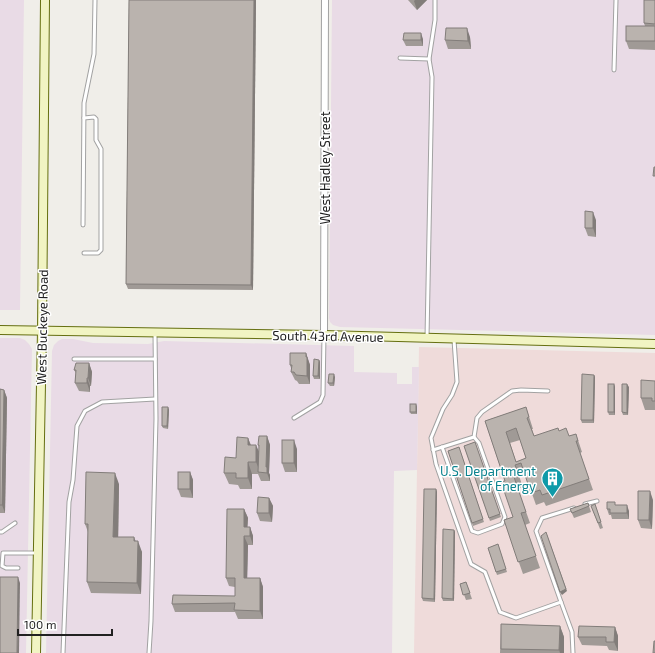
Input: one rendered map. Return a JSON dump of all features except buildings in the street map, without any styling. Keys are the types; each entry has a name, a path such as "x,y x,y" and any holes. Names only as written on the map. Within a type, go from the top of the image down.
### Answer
{"main road":[{"name":"West Buckeye Road","path":"36,653 42,330 44,0"},
{"name":"South 43rd Avenue","path":"0,330 324,335 655,344"}],"street":[{"name":"West Hadley Street","path":"324,335 325,0"}],"lane":[{"path":"83,225 84,103 94,54 95,0"},
{"path":"427,338 432,77 429,59 435,20 435,0"},
{"path":"614,70 616,0"},
{"path":"400,58 429,59"},
{"path":"84,118 94,117 96,119 96,140 101,149 101,250 98,253 84,253"},
{"path":"149,653 152,620 155,332"},
{"path":"294,418 320,402 323,395 324,335"},
{"path":"454,338 457,382 430,438 436,464 471,564 485,572 500,612 516,618 561,602"},
{"path":"74,359 155,359"},
{"path":"474,437 477,418 482,412 512,392 521,390 548,391"},
{"path":"63,653 69,502 73,480 77,426 85,411 102,402 155,399"},
{"path":"433,450 474,437"},
{"path":"442,447 472,530 478,533 502,524 504,517 501,504 479,442 474,437"},
{"path":"583,505 597,501"},
{"path":"573,653 572,632 536,532 542,518 576,507"},
{"path":"0,532 15,522"},
{"path":"18,568 6,568 2,566 1,553 38,553"}],"shaded area":[{"path":"0,0 24,0 20,310 0,310"},
{"path":"332,0 655,0 655,335 340,327 333,325 330,322"},
{"path":"0,338 20,338 25,340 32,349 26,653 0,653"},
{"path":"62,339 73,339 93,343 148,344 164,341 354,346 354,372 397,373 397,384 412,384 412,367 419,367 417,470 394,471 392,653 46,653 52,351 54,345"},
{"path":"419,347 655,353 655,653 414,653"}],"place":[{"name":"U.S. Department of Energy","path":"552,498"}]}
